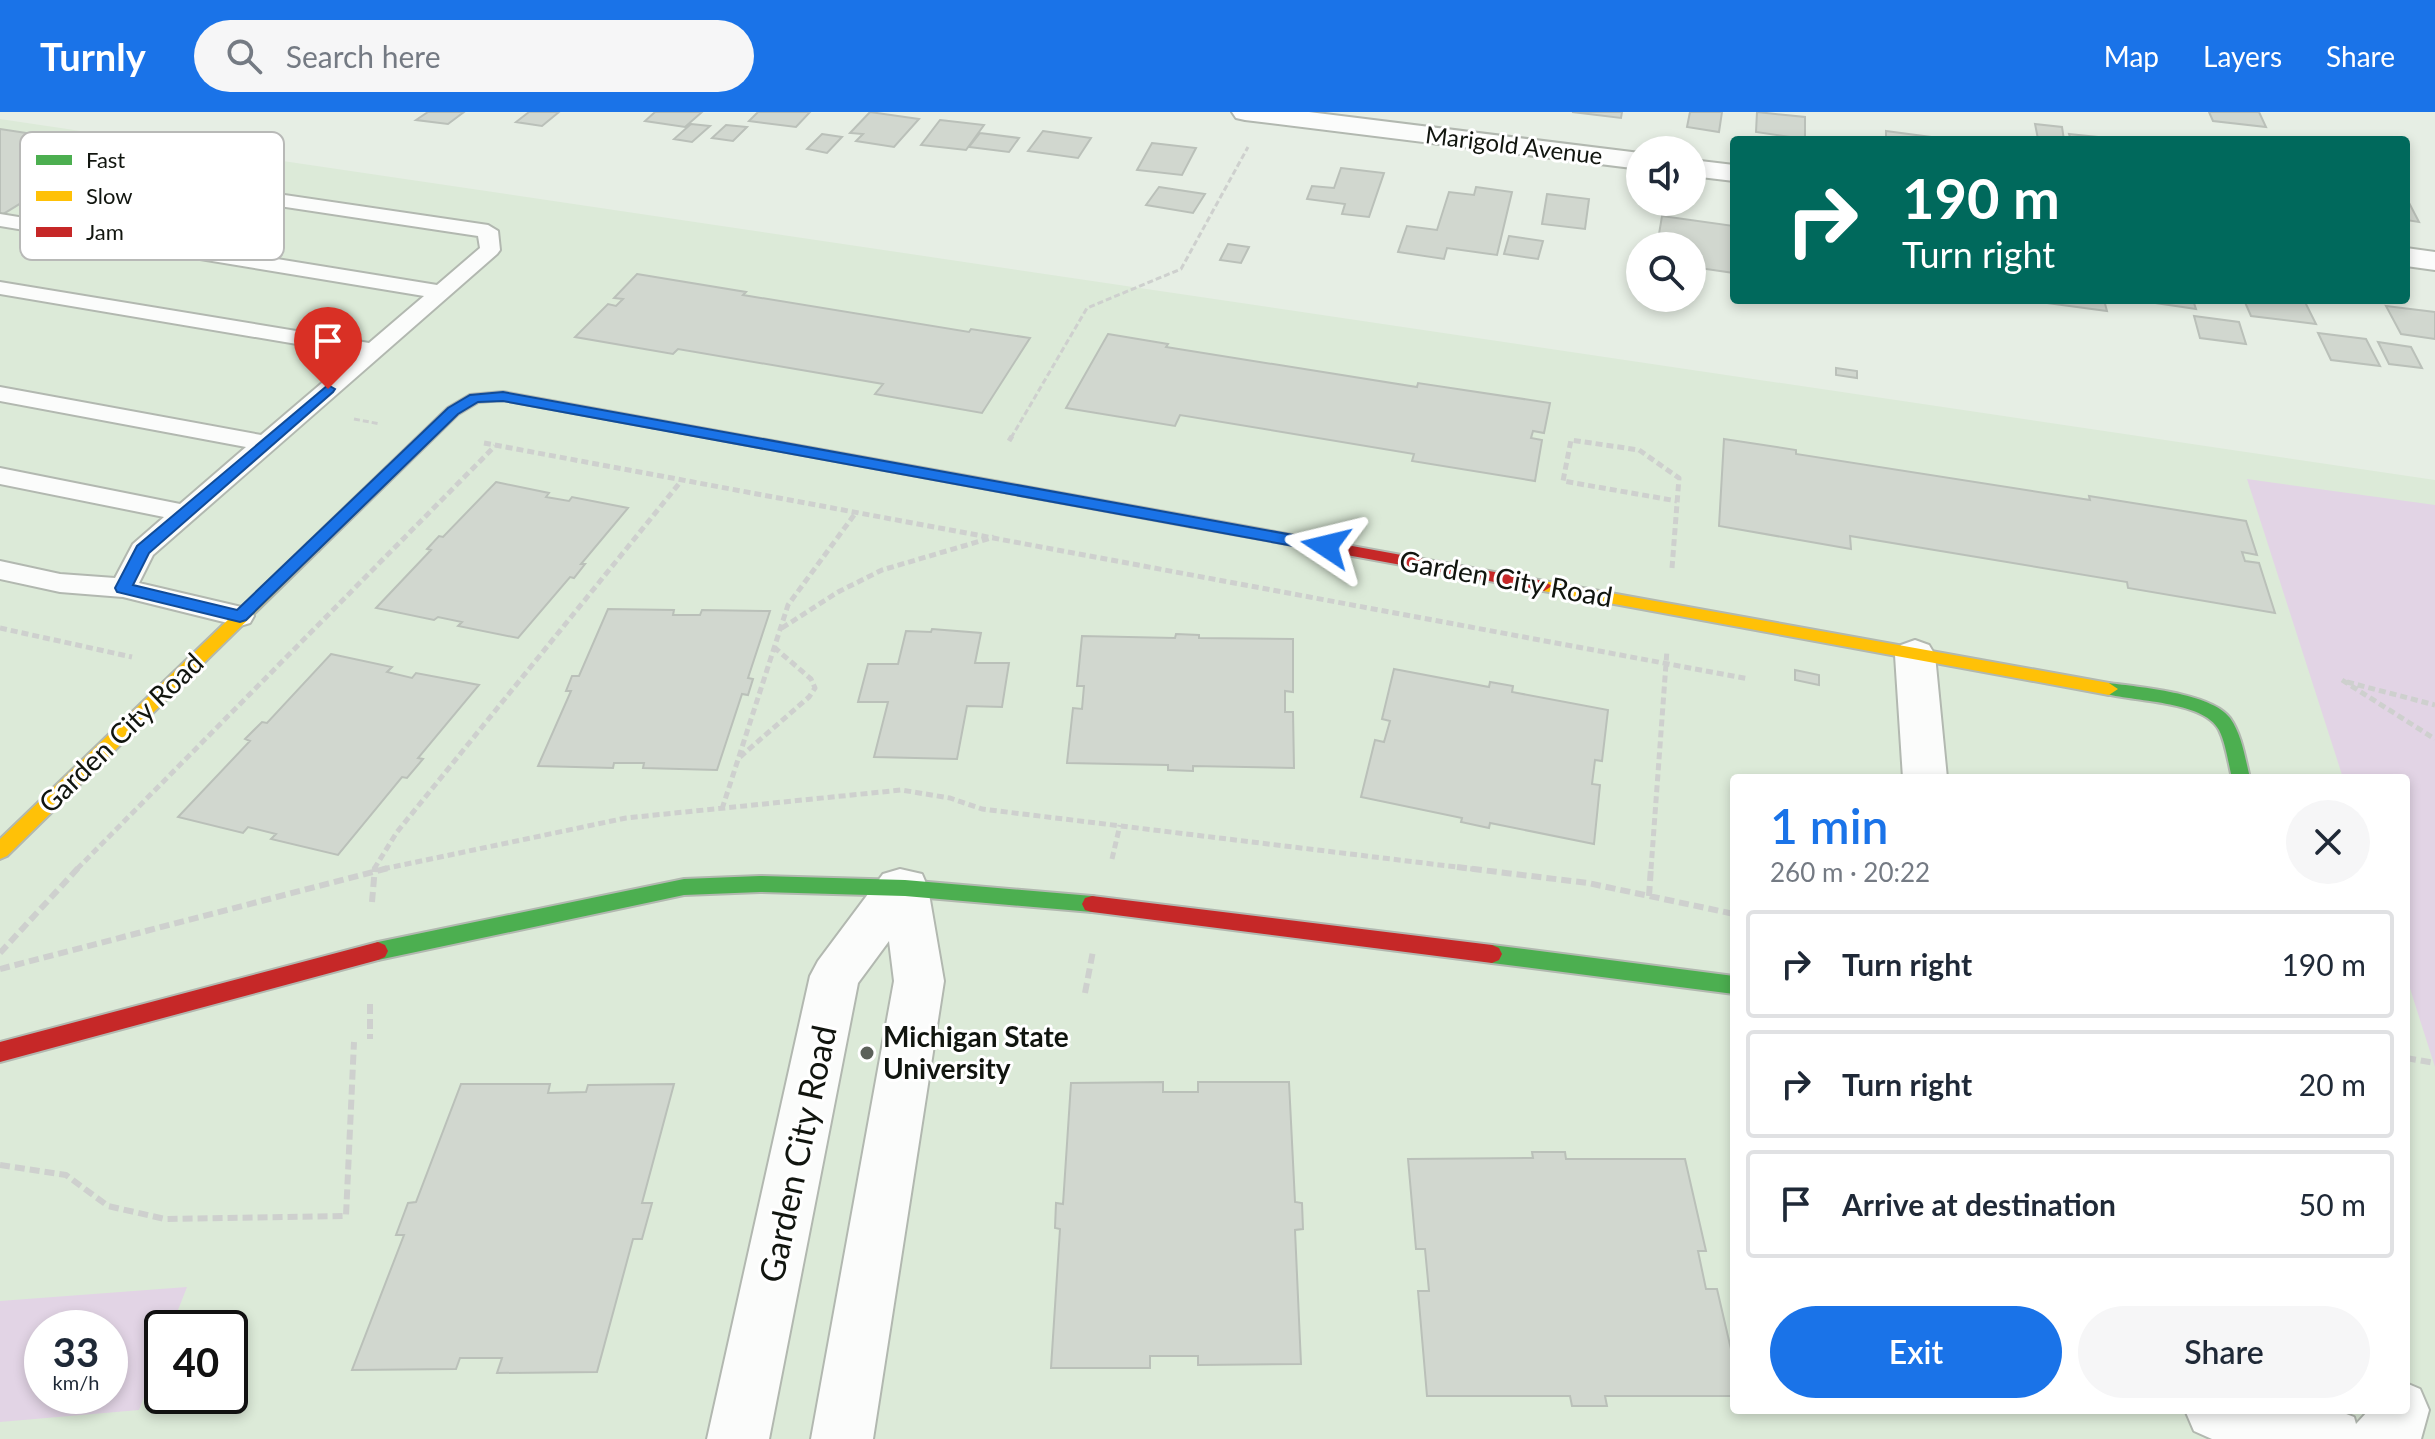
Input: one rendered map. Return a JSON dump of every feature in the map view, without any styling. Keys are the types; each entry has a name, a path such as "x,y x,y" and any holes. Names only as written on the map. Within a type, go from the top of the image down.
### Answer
{"street":[{"name":"Marigold Avenue","path":"1268,114 1626,159"},
{"path":"1706,170 1730,173"},
{"path":"2410,258 2435,261"},
{"name":"Garden City Road","path":"0,851 453,411 475,398 503,396 2186,703 2219,717 2231,739 2240,774"},
{"path":"1915,655 1925,774"},
{"path":"0,1052 371,952 684,887 760,884 903,888 1103,905 1730,984"},
{"path":"842,1439 919,981 903,888"},
{"name":"Garden City Road","path":"738,1439 835,976 903,888"},
{"path":"2231,1414 2332,1439"},
{"path":"2381,1439 2392,1434 2398,1414"}],"lane":[{"path":"123,588 142,550 490,250 488,231 284,201"},
{"path":"0,220 20,223"},
{"path":"245,260 441,292"},
{"path":"0,288 373,350"},
{"path":"0,394 265,443"},
{"path":"0,476 185,513"},
{"path":"0,570 60,583 123,588 240,616"}],"path":[{"path":"1009,441 1087,308 1181,269 1268,114"},
{"path":"305,409 1749,679"},
{"path":"0,953 97,847 495,445"},
{"path":"373,871 397,832 683,480"},
{"path":"722,809 788,605 857,511"},
{"path":"782,628 828,595 863,578 898,564 995,537"},
{"path":"0,628 154,662 176,680"},
{"path":"739,758 809,697 815,688 811,679 775,648"},
{"path":"2435,705 2342,680 2435,739"},
{"path":"0,1165 66,1175 108,1206 165,1219 346,1216 354,1042"},
{"path":"2410,1059 2435,1063"}],"shaded area":[{"name":"Michigan State University","path":"0,119 88,132 20,132 20,260 284,260 284,161 2435,480 2435,1439 0,1439"},
{"path":"2247,479 2435,505 2435,1067 2410,989 2410,774 2342,774"},
{"path":"187,1287 178,1310 144,1310 144,1397 139,1410 128,1411 128,1310 24,1310 24,1414 93,1414 0,1422 0,1301"}],"building":[{"path":"428,112 464,112 448,124 416,120"},
{"path":"529,112 559,112 542,126 516,122"},
{"path":"655,112 702,112 685,127 645,121"},
{"path":"758,112 810,112 796,127 749,121"},
{"path":"870,112 919,119 894,147 856,141 863,134 850,133"},
{"path":"1572,112 1622,112 1621,118"},
{"path":"1690,112 1722,112 1719,132 1687,127"},
{"path":"1757,112 1805,117 1805,136 1756,132"},
{"path":"2209,112 2259,112 2266,127 2213,121"},
{"path":"940,120 984,125 966,150 921,145"},
{"path":"691,124 710,126 692,142 674,139"},
{"path":"2035,124 2062,127 2063,136 2037,136"},
{"path":"726,125 747,127 733,141 712,138"},
{"path":"0,129 20,132 20,204 0,216"},
{"path":"1043,131 1091,138 1078,158 1028,151"},
{"path":"1886,131 1924,136 1886,136"},
{"path":"980,133 1019,138 1009,152 969,147"},
{"path":"822,134 842,137 827,153 807,149"},
{"path":"1152,143 1196,148 1182,175 1137,170"},
{"path":"1341,168 1384,173 1369,217 1342,214 1345,204 1307,199 1312,186 1334,188"},
{"path":"1159,187 1205,194 1193,213 1146,205"},
{"path":"1476,187 1512,192 1497,255 1447,248 1444,259 1398,252 1407,226 1437,230 1449,192 1474,195"},
{"path":"1547,194 1589,199 1585,229 1542,224"},
{"path":"2410,205 2419,222 2410,221"},
{"path":"1662,216 1730,225 1730,272 1706,269 1706,232 1659,232"},
{"path":"1509,236 1543,241 1538,259 1504,254"},
{"path":"1228,244 1249,247 1241,263 1220,260"},
{"path":"637,274 746,292 743,295 969,332 971,329 1030,338 982,413 875,394 883,384 678,349 673,354 575,337 608,304 616,306 623,299 614,298"},
{"path":"2055,304 2105,304 2107,311"},
{"path":"2162,304 2194,304 2196,309"},
{"path":"2246,304 2306,304 2316,324 2251,316"},
{"path":"2386,306 2435,312 2435,339 2401,334"},
{"path":"2194,316 2239,322 2246,344 2200,338"},
{"path":"2318,333 2366,339 2380,366 2331,360"},
{"path":"1108,334 1168,344 1166,347 1417,387 1418,383 1550,403 1544,433 1533,431 1531,438 1542,440 1535,481 1412,461 1414,454 1180,415 1175,426 1066,408"},
{"path":"2378,342 2411,347 2422,368 2389,364"},
{"path":"1836,368 1857,371 1857,378 1836,375"},
{"path":"1724,439 1796,450 1796,454 2246,521 2257,555 2242,552 2245,561 2259,563 2275,613 2128,588 2127,582 1850,536 1851,549 1719,526"},
{"path":"496,482 549,493 546,497 569,501 572,497 628,508 581,564 585,564 574,578 570,577 518,638 458,626 462,622 438,617 434,620 376,608 431,550 427,549 439,536 443,537"},
{"path":"608,609 674,610 673,615 700,615 702,610 770,611 748,678 753,679 748,695 742,694 717,770 643,768 644,763 614,763 613,768 538,766 571,691 566,691 572,676 579,676"},
{"path":"932,629 981,633 975,663 1009,663 1002,707 967,706 957,759 874,757 888,702 858,702 868,664 898,664 906,631 931,632"},
{"path":"1176,634 1199,635 1199,638 1293,639 1293,692 1285,691 1285,712 1293,712 1294,768 1193,766 1193,771 1168,770 1168,765 1067,763 1073,708 1082,709 1084,686 1077,686 1082,636 1175,638"},
{"path":"331,654 392,667 387,672 412,678 416,673 479,685 418,758 423,759 407,778 402,777 338,855 271,839 276,834 248,827 243,833 178,817 250,741 245,739 262,722 267,723"},
{"path":"1394,669 1489,687 1490,682 1513,686 1512,692 1608,710 1602,761 1595,760 1592,784 1600,785 1594,844 1490,823 1489,828 1461,822 1462,818 1361,797 1375,740 1384,742 1390,721 1382,719"},
{"path":"1795,670 1819,675 1819,685 1795,680"},
{"path":"1163,1082 1163,1092 1198,1092 1198,1082 1289,1082 1295,1202 1302,1203 1303,1229 1295,1230 1301,1364 1198,1365 1198,1356 1150,1356 1150,1368 1051,1368 1060,1229 1055,1228 1056,1203 1063,1204 1071,1083"},
{"path":"461,1084 550,1084 548,1093 586,1092 588,1085 674,1084 642,1203 652,1203 642,1239 633,1239 597,1372 497,1373 502,1358 460,1358 456,1369 352,1370 404,1235 396,1235 408,1203 416,1202"},
{"path":"1532,1152 1565,1152 1566,1159 1685,1159 1706,1251 1698,1251 1706,1289 1717,1289 1730,1345 1730,1396 1605,1396 1607,1406 1572,1406 1570,1396 1427,1396 1418,1291 1429,1291 1425,1249 1416,1249 1408,1159 1533,1158"}],"traffic: fast":[{"path":"313,547 453,411 475,398 503,396 656,424"},
{"path":"2109,689 2168,699 2211,712 2220,718 2228,731 2240,774"},
{"path":"378,951 684,887 760,884 905,888 1092,904"},
{"path":"1492,954 1730,984"}],"traffic: slow":[{"path":"656,424 1193,522"},
{"path":"0,851 313,547"},
{"path":"1544,586 2109,689"}],"traffic: jam":[{"path":"1193,522 1544,586"},
{"path":"1092,904 1492,954"},
{"path":"0,1052 378,951"}],"place":[{"name":"Michigan State University","path":"867,1053"}],"route":[{"path":"328,389 142,550 123,588 240,616 453,411 475,398 503,396 1326,546"}]}
